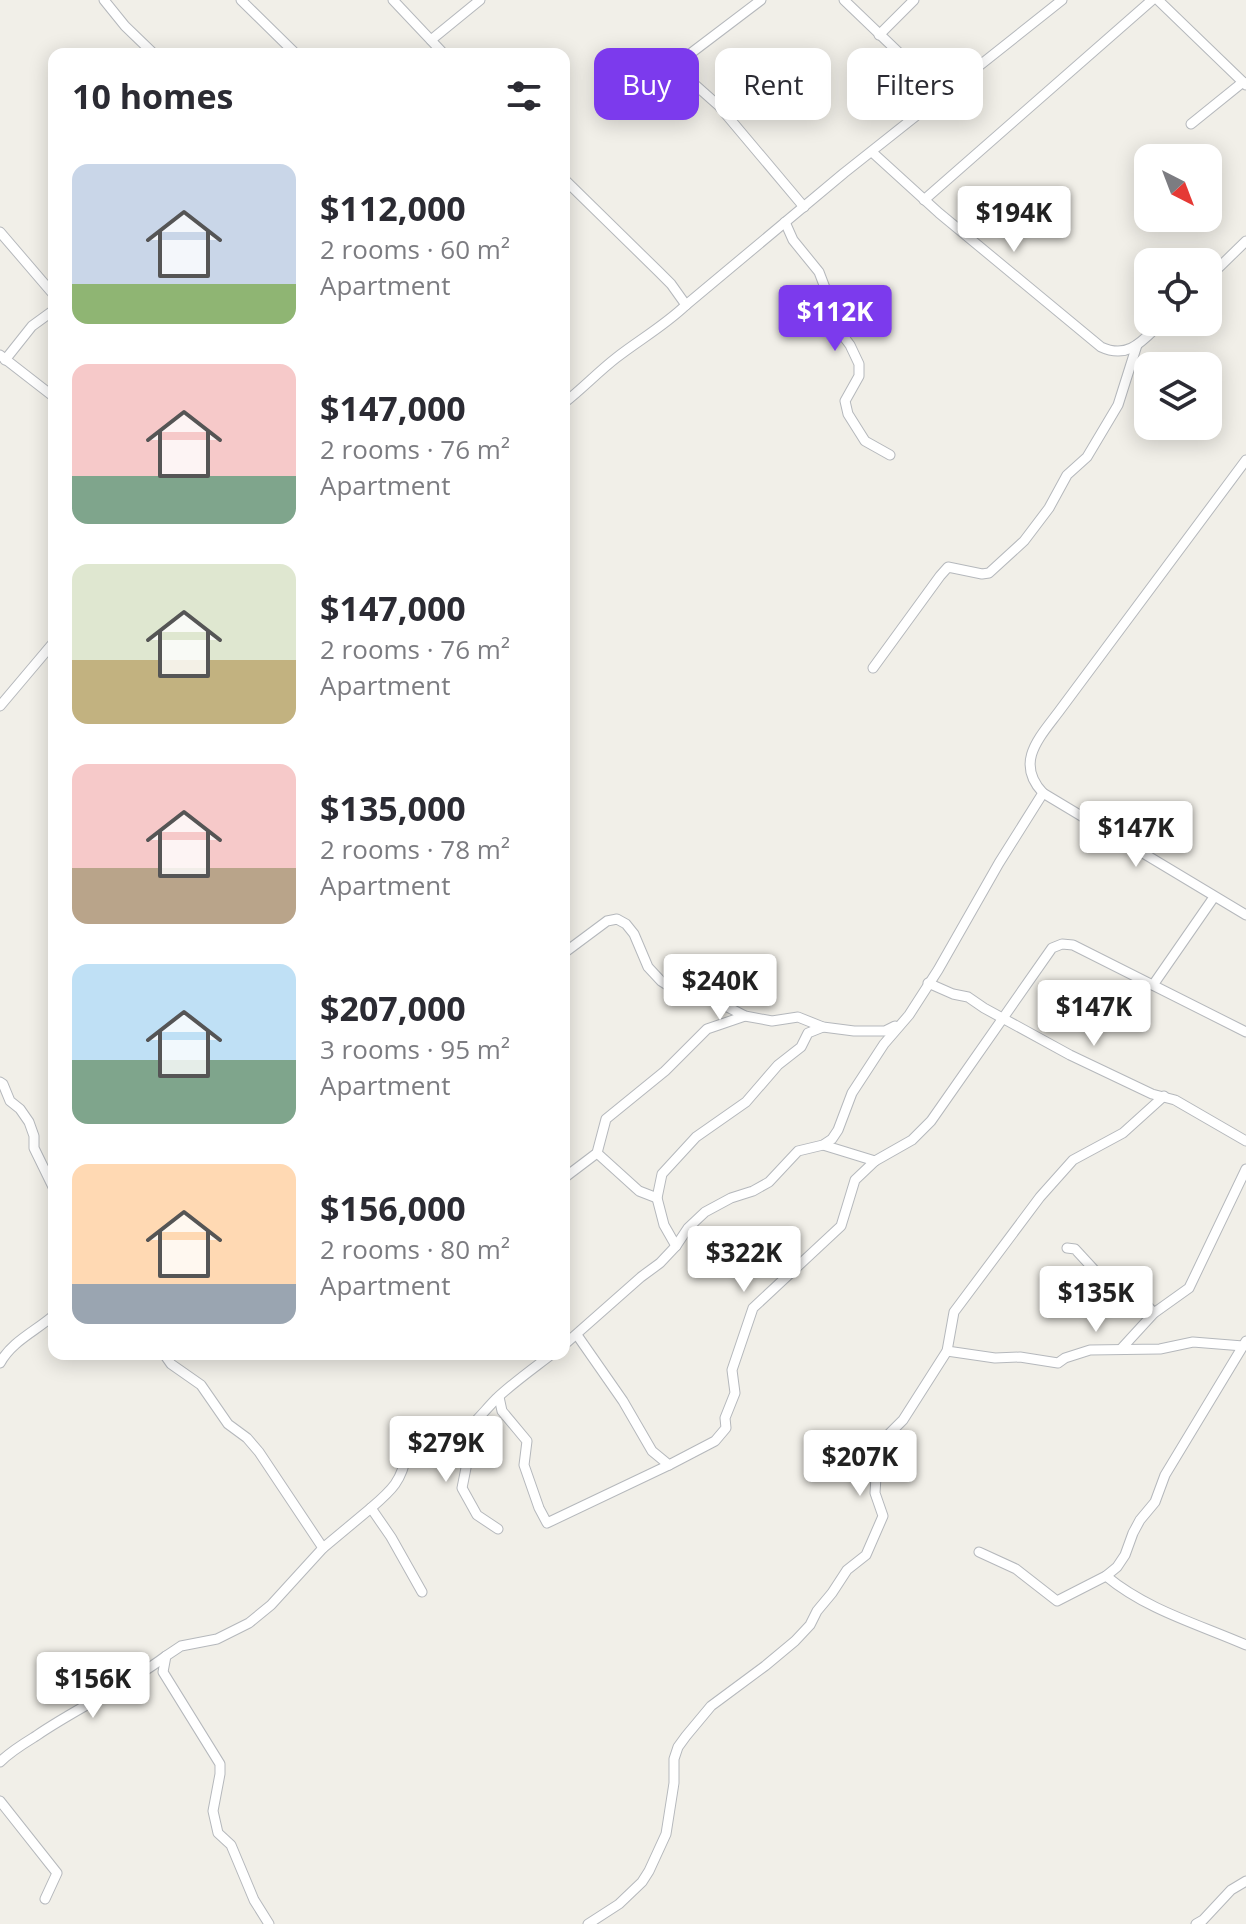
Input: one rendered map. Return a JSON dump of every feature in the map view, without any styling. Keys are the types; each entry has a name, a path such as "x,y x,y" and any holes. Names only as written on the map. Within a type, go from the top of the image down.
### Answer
{"street":[{"path":"104,0 148,48"},
{"path":"241,0 290,48"},
{"path":"393,0 438,48"},
{"path":"431,40 480,0"},
{"path":"761,0 674,66 719,106 804,207"},
{"path":"844,0 893,48"},
{"path":"879,35 914,0"},
{"path":"983,63 1062,0"},
{"path":"924,200 1155,0 1245,84 1191,124"},
{"path":"570,398 615,358 671,320 785,222 912,120"},
{"path":"872,152 924,200 1101,347 1112,352 1124,351 1147,336"},
{"path":"570,185 671,284 686,305"},
{"path":"785,222 793,240 819,272 827,293 828,316 850,345 859,364 859,376 845,401 848,414 865,441 890,455"},
{"path":"0,232 48,288"},
{"path":"1222,264 1246,241"},
{"path":"48,314 32,326 3,358 48,392"},
{"path":"873,668 948,567 989,573 1024,541 1049,508 1067,475 1087,457 1118,405 1137,345"},
{"path":"1246,460 1069,698 1032,750 1030,758 1032,776 1043,793 1246,915"},
{"path":"0,706 48,651"},
{"path":"570,1340 660,1263 705,1212 769,1182 798,1151 823,1145 832,1139 852,1093 884,1044 909,1015 1043,793"},
{"path":"1153,985 1214,897"},
{"path":"570,949 607,921 617,919 634,934 648,967 661,981 675,990 708,997 745,1016 772,1021 798,1017 823,1027 854,1031 885,1031 901,1023"},
{"path":"499,1397 502,1411 527,1441 524,1465 547,1523 715,1441 726,1428 725,1418 735,1393 732,1370 753,1308 841,1226 855,1180 875,1161 912,1140 931,1121 1052,948 1062,944 1073,945 1246,1032"},
{"path":"928,983 968,997 1070,1055 1152,1094 1164,1096 1246,1141"},
{"path":"570,1173 597,1153 606,1119 665,1071 707,1029 745,1016"},
{"path":"676,1246 664,1225 657,1198 662,1174 696,1137 746,1102 778,1065 801,1047 808,1033 823,1027"},
{"path":"0,1082 10,1101 29,1122 34,1148 48,1177"},
{"path":"588,1924 619,1904 649,1871 666,1834 674,1783 674,1759 686,1736 711,1706 795,1641 810,1625 847,1570 866,1555 883,1516 875,1493 877,1461 887,1436 903,1420 947,1351 954,1312 1040,1197 1073,1160 1123,1133 1164,1096"},
{"path":"823,1145 875,1161"},
{"path":"597,1153 639,1191 657,1198"},
{"path":"1121,1349 1154,1313 1189,1288 1246,1169"},
{"path":"1067,1248 1075,1249 1099,1275 1136,1293 1154,1313"},
{"path":"0,1363 24,1336 48,1319"},
{"path":"577,1335 623,1401 652,1451 669,1465"},
{"path":"947,1351 1058,1363 1090,1350 1160,1349 1193,1342 1244,1344 1165,1475 1155,1502 1140,1520 1125,1555 1106,1576 1057,1601 1016,1569 979,1552"},
{"path":"168,1360 201,1385 228,1424 259,1452 323,1548"},
{"path":"0,1762 49,1726 144,1672 181,1646 217,1639 249,1623 271,1605 323,1548 390,1492 404,1471 407,1452 426,1444 449,1441 479,1419 499,1397 545,1360"},
{"path":"479,1419 466,1445 462,1488 477,1515 498,1529"},
{"path":"371,1508 422,1592"},
{"path":"1106,1576 1150,1605 1246,1645"},
{"path":"166,1656 163,1672 220,1764 213,1811 218,1833 231,1845 254,1900 269,1924"},
{"path":"0,1801 57,1873 45,1899"},
{"path":"1196,1924 1231,1890 1246,1881"}]}
